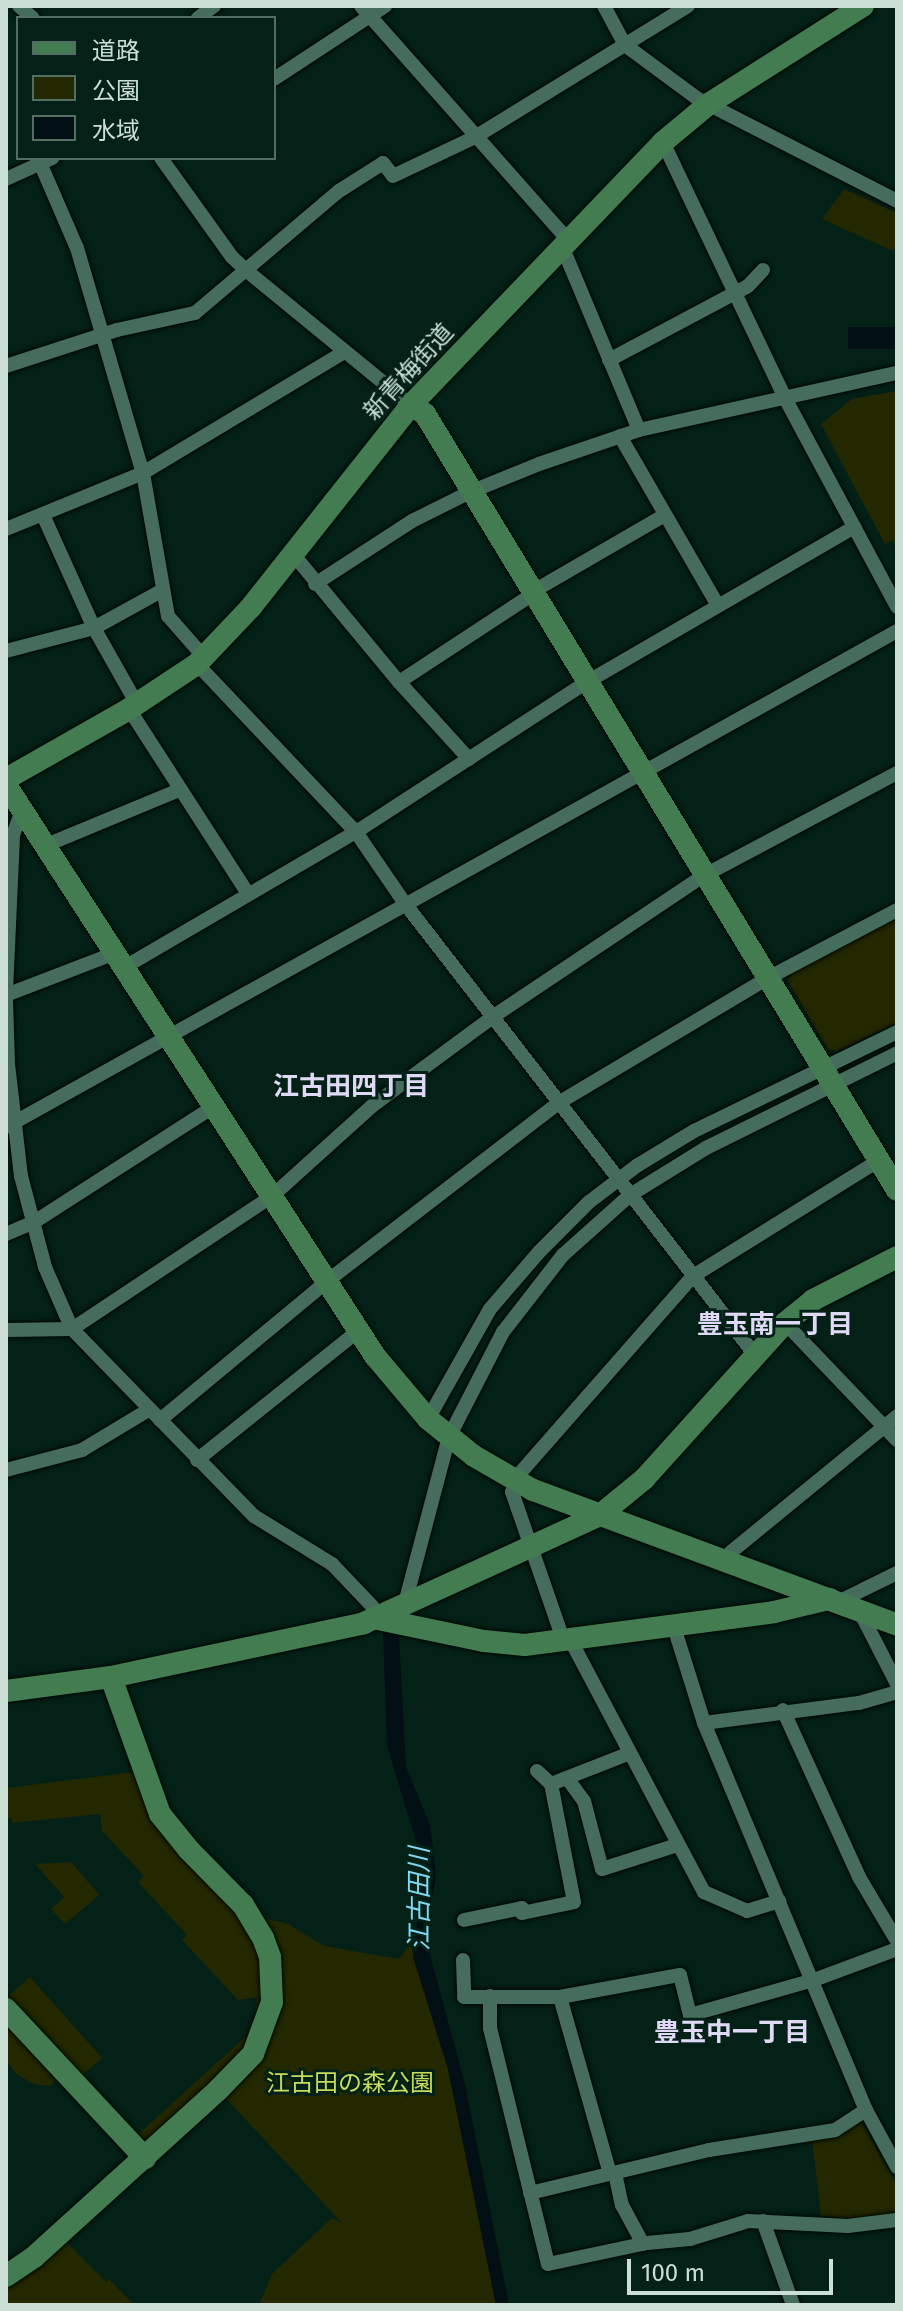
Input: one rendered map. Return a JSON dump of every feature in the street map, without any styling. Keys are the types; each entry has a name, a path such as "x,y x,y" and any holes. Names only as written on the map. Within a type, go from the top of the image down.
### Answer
{"street":[{"path":"276,78 365,12 385,6"},
{"path":"604,6 625,45 704,101 821,165 897,201"},
{"path":"6,366 102,336 195,313 339,191 383,163 393,176 475,137 688,6"},
{"name":"新青梅街道","path":"6,782 201,661 293,554 411,405 663,142 704,101 853,8"},
{"path":"365,12 565,243 639,430"},
{"path":"663,142 785,398 897,607"},
{"path":"162,160 232,257 344,352 425,414 897,1190"},
{"path":"6,179 47,162 143,473 168,616 201,661 356,832 406,905 755,1355"},
{"path":"609,360 748,286 763,270"},
{"path":"6,529 143,473 344,352"},
{"path":"315,584 412,521 470,492 620,436 897,373"},
{"path":"620,436 718,606"},
{"path":"43,515 133,706 179,790 248,894"},
{"path":"399,682 533,593 665,515"},
{"path":"6,995 118,961 248,894 356,832 587,682 854,527"},
{"path":"293,554 399,682 469,759"},
{"path":"6,651 94,628 163,590"},
{"path":"10,1125 897,631"},
{"path":"6,1330 72,1329 271,1197 372,1106 494,1016 705,875 897,773"},
{"path":"6,782 44,846 358,1331 393,1381 428,1419 515,1482 897,1625"},
{"path":"44,846 179,790"},
{"path":"22,810 13,835 6,995 10,1125 45,1267 72,1329 254,1516 332,1564 372,1606 392,1618 502,1644 567,1642 842,1604 897,1573"},
{"path":"6,1470 82,1450 155,1415 560,1102 768,978 897,910"},
{"path":"392,1618 449,1437 503,1332 537,1286 580,1239 630,1195 897,1032"},
{"path":"428,1419 490,1309 539,1252 618,1179 694,1131 827,1076 897,1053"},
{"path":"6,1234 34,1222 213,1107"},
{"path":"779,1901 747,1911 704,1892 567,1642 512,1492 515,1482 693,1276 879,1160"},
{"path":"6,1691 111,1677 392,1618 600,1515 644,1479 785,1323 825,1293 897,1257"},
{"path":"785,1323 897,1440"},
{"path":"197,1460 358,1331"},
{"path":"726,1561 731,1552 897,1416"},
{"path":"842,1604 897,1684"},
{"path":"674,1627 704,1723 866,2110 892,2146 897,2167"},
{"path":"6,2276 34,2257 145,2158 253,2054 268,2021 273,1978 270,1957 251,1915 160,1814 111,1677"},
{"path":"704,1723 783,1710 859,1703 897,1692"},
{"path":"783,1710 859,1877 897,1941"},
{"path":"551,1784 628,1754"},
{"path":"464,1920 522,1908 522,1913 574,1902 551,1784 537,1771"},
{"path":"567,1778 584,1801 602,1869 677,1845"},
{"path":"463,1960 464,1997 560,1997 680,1975 690,2015 814,1980 897,1949"},
{"path":"490,1996 490,2028 548,2264 643,2244 690,2239 748,2221 859,2226 897,2220"},
{"path":"560,1997 622,2205 643,2244"},
{"path":"6,2009 145,2158"},
{"path":"530,2193 709,2150 835,2130 866,2110"},
{"path":"763,2221 793,2305"}],"green space":[{"path":"844,189 897,213 897,243 893,251 822,219"},
{"path":"897,391 897,548 893,540 885,544 821,424 852,399"},
{"path":"897,917 897,1023 836,1051 828,1049 788,981 791,973"},
{"name":"江古田の森公園","path":"143,1771 151,1794 251,1915 288,1924 324,1946 399,1959 413,1940 411,1947 448,2069 496,2305 259,2305 272,2274 332,2218 342,2223 218,2090 145,2158 130,2142 245,2037 255,2017 257,1997 238,2000 182,1940 187,1935 138,1882 144,1876 102,1831 100,1814 12,1823 11,1818 6,1819 6,1788"},
{"path":"71,1862 99,1895 65,1924 51,1909 64,1897 35,1864"},
{"path":"30,1977 102,2058 74,2082 65,2073 50,2086 34,2084 16,2074 6,2060 6,1998"},
{"path":"861,2122 897,2185 897,2215 865,2220 821,2216 812,2140 835,2137"},
{"path":"59,2235 134,2305 6,2305 6,2276"}],"water":[{"path":"848,327 897,327 897,349 848,349"},
{"name":"江古田川","path":"383,1632 399,1636 406,1767 430,1825 436,1876 428,1927 430,1955 464,2080 509,2305 496,2305 448,2069 413,1957 421,1885 419,1851 387,1746"}],"district":[{"name":"江古田四丁目","path":"351,1087"},
{"name":"豊玉南一丁目","path":"775,1325"},
{"name":"豊玉中一丁目","path":"732,2033"}]}
